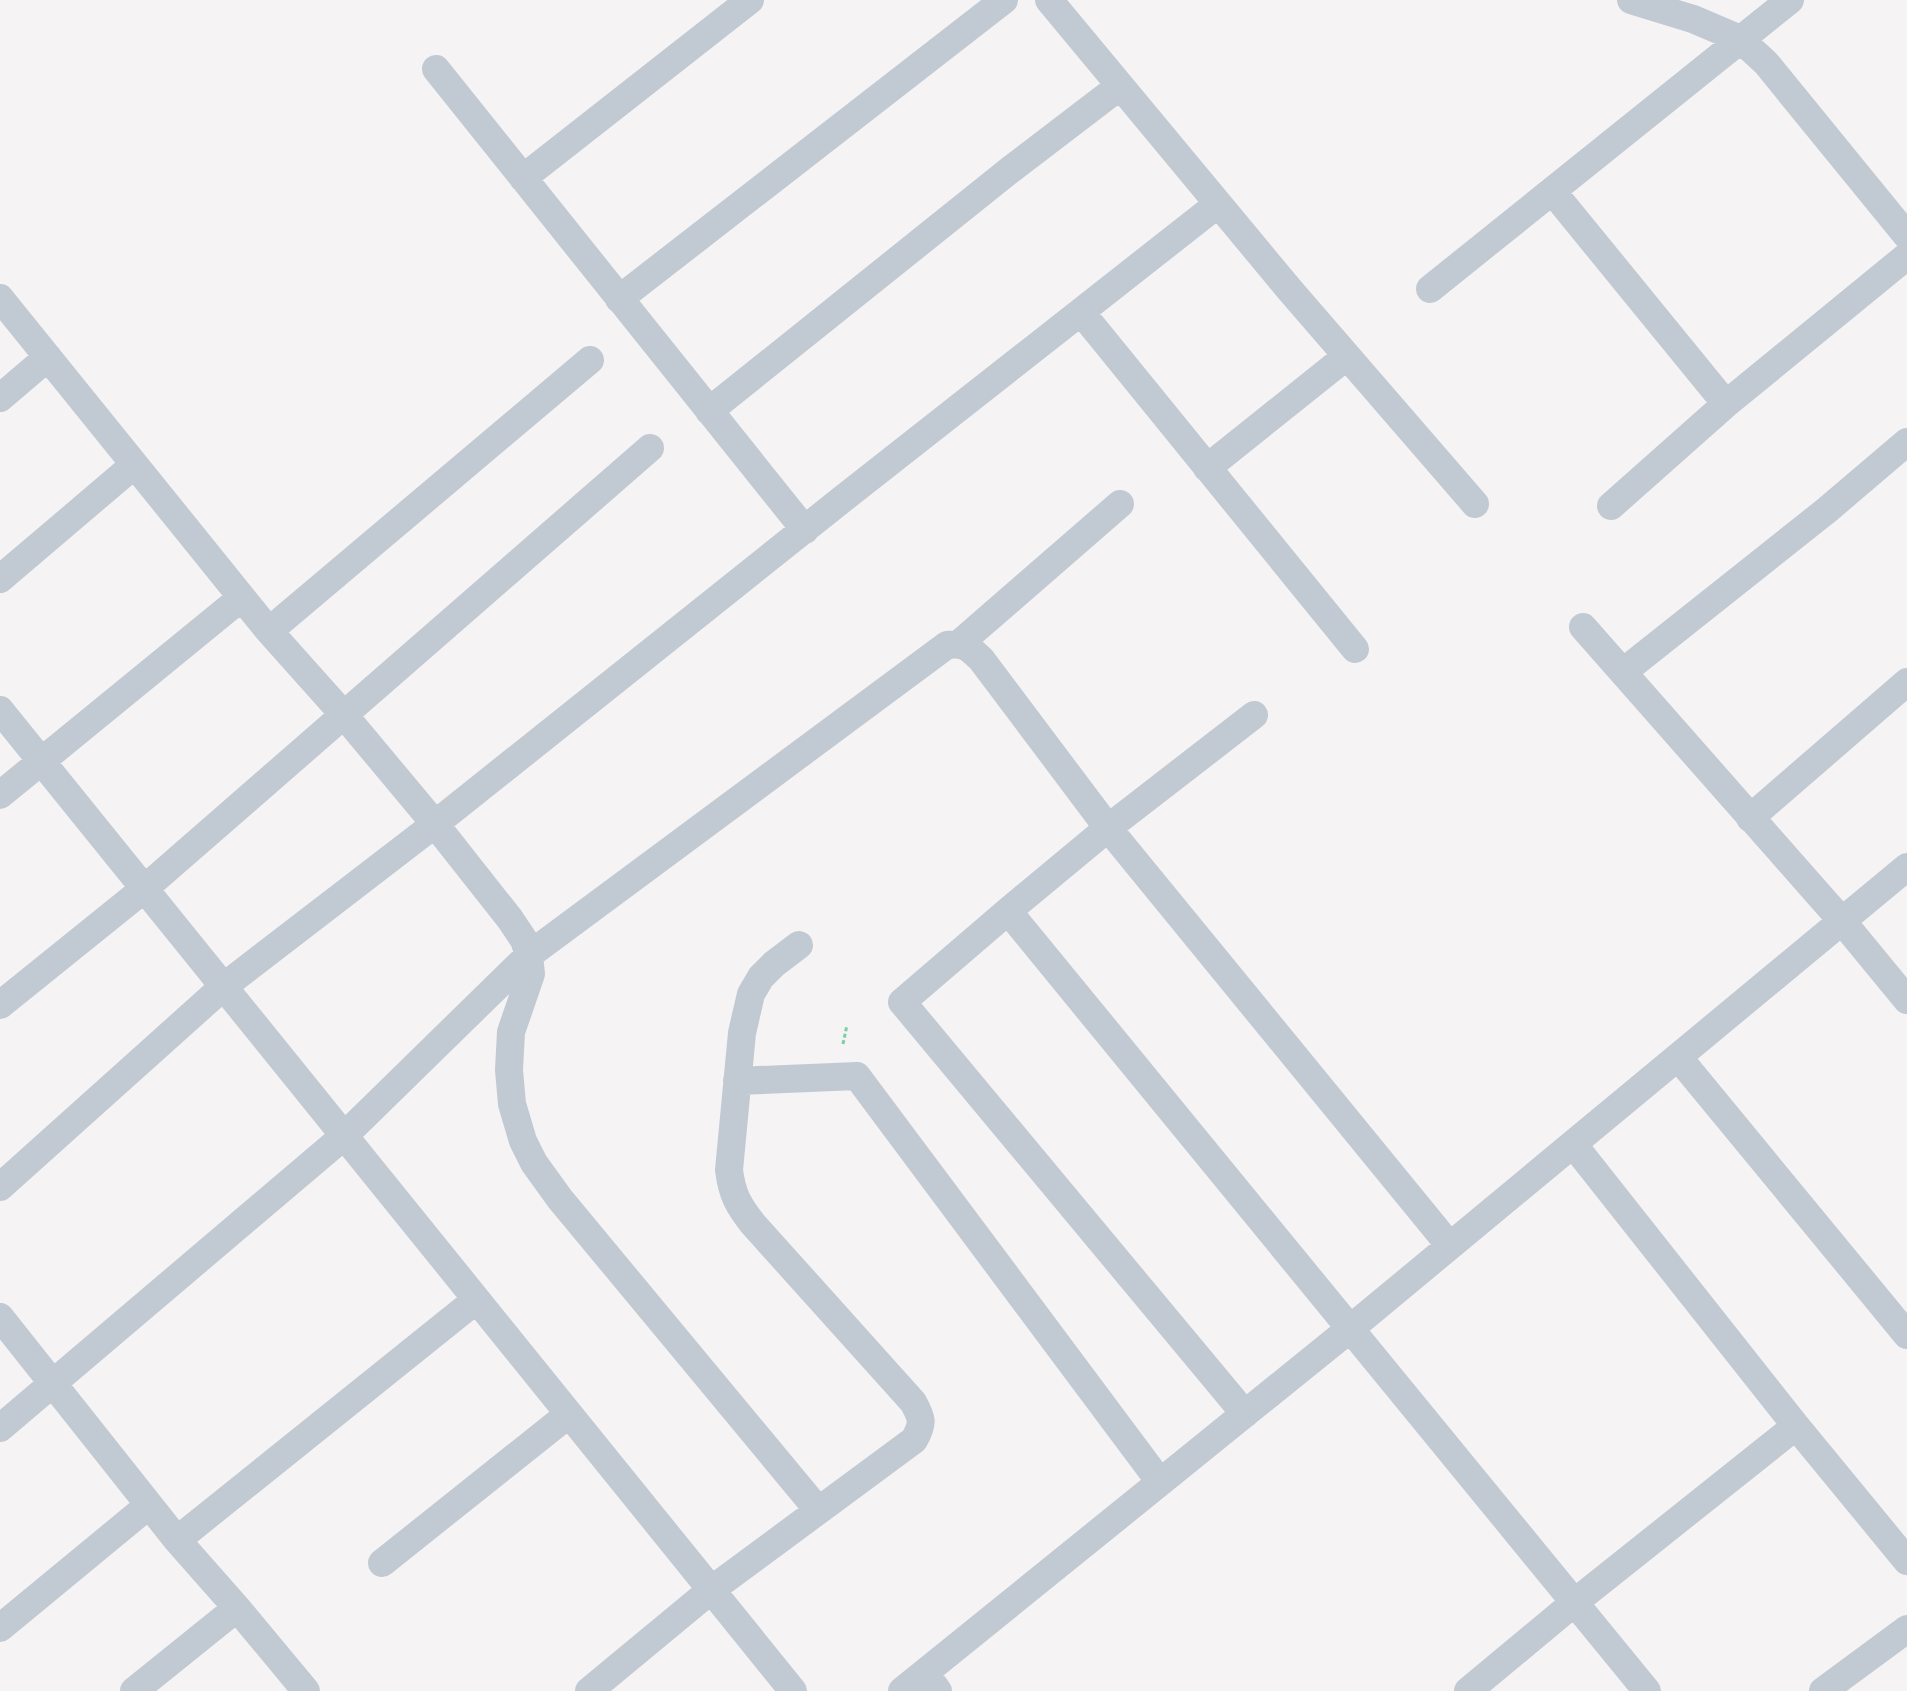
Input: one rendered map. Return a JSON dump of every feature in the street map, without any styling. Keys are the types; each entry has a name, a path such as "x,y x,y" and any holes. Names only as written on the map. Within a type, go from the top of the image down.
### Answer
{"street":[{"path":"523,178 750,0"},
{"path":"619,299 1004,0"},
{"path":"1049,0 1346,356 1475,504"},
{"path":"1632,0 1693,19 1740,39 1766,63 1907,236"},
{"path":"1430,289 1790,0"},
{"path":"436,70 805,530"},
{"path":"709,411 1003,176 1120,86"},
{"path":"1553,192 1726,404"},
{"path":"0,1186 223,987 435,824 1218,204"},
{"path":"1612,506 1726,404 1907,256"},
{"path":"0,298 268,631 344,715 435,824 510,919 524,940 529,955 531,974 511,1032 509,1070 512,1104 523,1141 534,1163 560,1199 818,1510"},
{"path":"1081,312 1355,649"},
{"path":"1207,468 1346,356"},
{"path":"0,398 48,357"},
{"path":"268,631 590,360"},
{"path":"1623,672 1827,510 1907,442"},
{"path":"0,1005 144,889 650,448"},
{"path":"0,579 134,465"},
{"path":"0,1428 344,1136 529,955 947,645 960,643 1120,504"},
{"path":"0,795 241,598"},
{"path":"1583,627 1842,921 1907,1000"},
{"path":"960,643 980,659 1108,828 1450,1246"},
{"path":"1750,818 1907,682"},
{"path":"0,710 793,1691"},
{"path":"1245,1414 902,1002 1108,828 1254,715"},
{"path":"902,1691 931,1682 1160,1482 1351,1328 1907,867"},
{"path":"1008,911 1647,1691"},
{"path":"589,1691 711,1590 914,1440 921,1428 921,1415 913,1402 753,1224 738,1205 732,1189 729,1170 737,1081 742,1034 751,994 761,977 774,964 799,945"},
{"path":"1678,1057 1907,1335"},
{"path":"737,1081 857,1076 1160,1482"},
{"path":"1573,1144 1796,1426 1907,1561"},
{"path":"177,1540 476,1300"},
{"path":"0,1317 177,1540 306,1691"},
{"path":"382,1563 569,1414"},
{"path":"1468,1691 1575,1602 1796,1426"},
{"path":"0,1628 149,1505"},
{"path":"134,1691 237,1608"},
{"path":"1823,1691 1907,1629"}],"path":[{"path":"842,1047 847,1025"}]}
